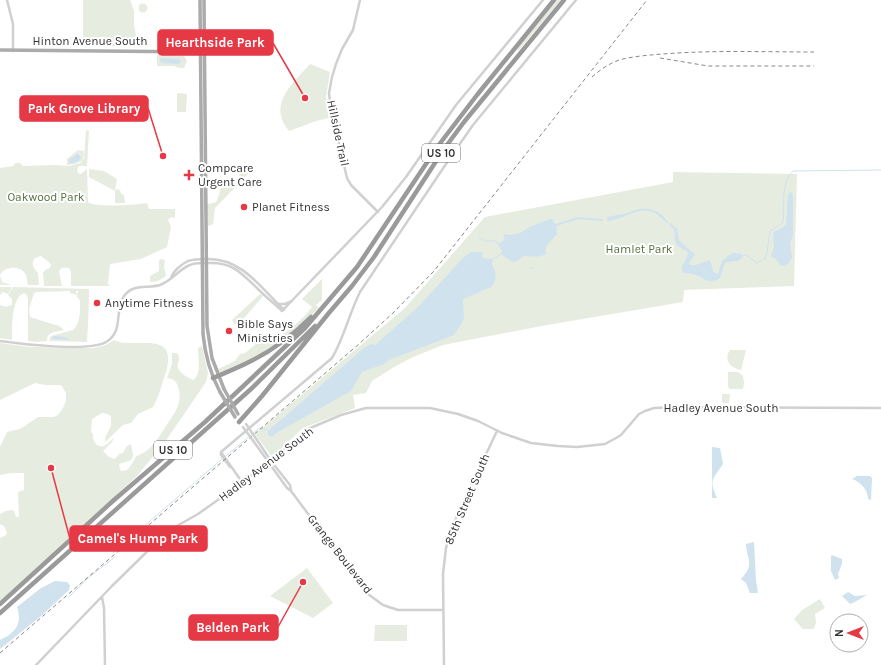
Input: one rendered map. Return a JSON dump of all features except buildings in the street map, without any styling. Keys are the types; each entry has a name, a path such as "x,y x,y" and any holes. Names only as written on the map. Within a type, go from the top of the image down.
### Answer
{"highway":[{"name":"US 10","path":"0,604 114,500 205,422 305,328 340,289 371,248 442,140 476,95 554,0"},
{"name":"US 10","path":"0,613 251,389 328,314 374,257 444,149 464,122 564,0"},
{"path":"216,377 253,360 281,343 302,326 340,289"},
{"path":"241,420 328,314"}],"main road":[{"path":"200,0 203,52"},
{"path":"204,0 203,52 207,330 220,392 241,420"},
{"name":"Hinton Avenue South","path":"0,50 203,52"},
{"path":"216,377 224,389 237,416"}],"street":[{"path":"7,0 13,24 13,50"},
{"name":"Hillside Trail","path":"360,0 353,30 342,49 334,70 330,86 329,100 330,110 347,178 351,185 378,212"},
{"path":"283,311 378,212 406,177 456,105 543,0"},
{"path":"242,482 221,455 221,452 332,358 339,346 360,292 458,146 494,99 576,0"},
{"path":"205,261 221,259 236,265 278,304 283,311"},
{"path":"0,341 32,346 101,345 110,339 116,331 120,305 126,294 138,287 159,285 171,278 172,275 184,263 194,260 226,264 237,270 283,311"},
{"path":"278,304 285,304 296,298"},
{"name":"Hadley Avenue South","path":"36,665 102,596 168,531 198,514 270,462 298,436 308,429 350,411 366,408 430,408 458,414 478,421 497,431 531,443 558,446 585,446 605,444 616,438 621,435 639,414 654,408 881,408"},
{"name":"Grange Boulevard","path":"241,420 246,424 257,440 287,488 291,491 368,594 388,607 398,610 443,610"},
{"name":"Grange Boulevard","path":"241,420 243,427 270,462"},
{"name":"85th Street South","path":"444,665 444,560 450,533 497,431"},
{"path":"102,596 104,608 105,665"}],"green space":[{"path":"83,0 130,0 134,11 134,25 138,46 83,46"},
{"path":"557,0 561,0 517,51 518,47"},
{"path":"141,4 145,4 147,8 145,12 141,12 139,10 139,6"},
{"path":"157,55 184,56 187,61 184,68 174,66 157,66"},
{"path":"310,64 330,72 326,97 329,118 289,131 280,112 281,104 284,95"},
{"path":"177,94 187,94 186,112 177,112"},
{"name":"Oakwood Park","path":"86,130 89,131 87,166 79,166 77,170 78,173 81,174 87,169 88,202 99,205 147,203 149,209 175,209 175,218 171,217 168,220 171,227 167,247 141,259 110,264 108,284 110,286 71,286 71,271 69,268 65,267 59,271 62,286 44,286 43,273 45,270 50,268 51,264 41,256 35,258 33,262 33,266 38,273 39,285 28,285 26,275 17,268 9,268 0,275 0,168 14,166 15,163 20,163 23,166 70,166 80,163 84,159"},
{"path":"78,150 84,151 83,160 75,164 67,165 67,159","holes":["79,153 81,155 79,161 69,162 76,154"]},
{"path":"243,168 248,170 248,174 215,208 213,224 208,226 207,204 217,201 221,188 233,186 239,179 240,169"},
{"path":"90,169 104,171 117,179 115,191 89,177"},
{"name":"Hamlet Park","path":"673,172 797,174 794,286 684,290 683,302 547,325 443,345 413,357 372,381 366,393 353,395 355,408 303,428 272,457 255,434 405,308 485,217 673,182"},
{"path":"117,189 124,195 125,203 115,203 115,191"},
{"path":"161,259 165,260 164,267 166,276 158,281 150,282 150,276 159,271 159,261"},
{"path":"0,275 2,282 11,285 0,285"},
{"path":"322,279 322,300 316,305 319,308 305,321 284,339 260,355 220,373 218,369 235,361 240,354 245,353 256,344 268,342 282,335 303,318 312,307 302,299"},
{"path":"0,287 11,287 11,289 8,294 3,292 0,295"},
{"path":"13,287 89,289 87,342 49,341 51,336 73,330 76,327 80,312 80,300 77,297 78,291 76,291 77,295 70,293 70,291 34,293 29,309 30,317 59,326 64,330 50,334 47,341 28,341 28,298 24,293 20,296 14,307 12,340 0,338 0,305 6,307 12,305 12,299 8,295"},
{"path":"260,294 263,296 239,324 235,324 232,320"},
{"path":"114,340 124,343 158,344 164,347 167,352 168,360 166,372 153,407 138,414 131,423 123,425 105,442 105,438 111,426 111,417 108,414 102,413 92,419 91,432 97,445 104,446 114,438 103,451 109,457 115,459 119,454 123,453 126,447 131,444 133,456 131,460 119,465 121,471 127,470 136,456 146,451 154,444 177,409 180,395 178,387 174,380 167,378 172,364 172,353 177,353 180,372 193,380 198,374 199,370 198,348 202,346 208,373 206,382 167,439 138,475 0,601 0,538 7,533 4,526 0,524 0,514 12,510 14,511 16,517 19,517 18,492 24,490 24,473 0,475 0,447 7,432 20,429 38,417 54,417 58,415 66,401 66,393 61,385 35,383 0,400 0,343 30,347 94,348 106,345"},
{"path":"730,350 746,350 741,370 729,363 727,357"},
{"path":"728,372 738,372 743,376 743,389 730,389 728,387"},
{"path":"722,394 730,395 729,403 723,403"},
{"path":"307,568 333,603 313,618 270,596"},
{"path":"820,599 825,608 815,614 816,622 814,629 803,629 794,619 802,610"},
{"path":"375,625 407,625 407,641 374,641"}],"water":[{"path":"162,58 179,59 181,62 178,64 163,63 160,61"},
{"path":"78,153 81,156 79,161 69,163 70,159"},
{"path":"790,192 793,196 793,236 790,243 792,258 788,264 784,266 780,265 776,259 771,256 774,247 773,233 786,225 788,195"},
{"path":"552,219 556,225 557,234 547,246 545,251 546,254 538,256 524,256 517,261 510,261 501,254 502,251 498,244 503,241 505,237 503,234 510,235 520,233 532,226"},
{"path":"677,228 679,240 695,254 689,262 690,265 696,265 709,260 713,272 718,274 722,261 732,253 742,254 742,258 725,263 720,278 712,281 708,281 696,275 685,273 682,271 682,267 688,254 687,251 676,244 674,229"},
{"path":"471,252 482,252 483,258 493,259 492,265 496,276 491,287 463,299 464,319 454,335 362,372 351,391 276,433 272,437 268,435 268,431 363,349 371,344 375,345 418,307 464,257"},
{"path":"54,336 65,337 71,340 53,339 52,338"},
{"path":"712,447 720,448 723,464 712,484"},
{"path":"857,476 870,476 872,478 871,500 868,499 867,492 863,487 852,479"},
{"path":"712,484 713,487 717,498 712,498"},
{"path":"754,542 758,593 750,593 746,583 741,579 748,570 749,566 746,544"},
{"path":"832,555 842,559 842,564 838,574 839,578 835,580 831,571"},
{"path":"55,581 67,582 70,585 69,590 41,616 0,649 0,640 10,634 19,622 17,607 41,588"},
{"path":"848,592 855,596 867,595 850,604 842,596"}],"waterway":[{"path":"742,256 746,255 757,263 765,259 770,231 783,222 786,182 793,171 881,170"},
{"path":"608,220 638,210 651,210 667,222"},
{"path":"608,218 622,215"},
{"path":"556,225 578,218 602,220"},
{"path":"670,224 676,230"},
{"path":"479,237 485,241 496,241 498,244"},
{"path":"493,259 501,254"},
{"path":"226,456 258,429 266,429"},
{"path":"113,553 222,459"},
{"path":"69,597 88,578 115,557"}],"railway":[{"path":"0,653 359,344 394,312 434,271 647,0"},
{"path":"592,77 614,62 643,56 701,52 814,52"},
{"path":"660,58 708,66 814,66"}],"place":[{"name":"Hearthside Park","path":"305,98"},
{"name":"Park Grove Library","path":"163,156"},
{"name":"Compcare Urgent Care","path":"189,175"},
{"name":"Planet Fitness","path":"244,207"},
{"name":"Anytime Fitness","path":"97,303"},
{"name":"Bible Says Ministries","path":"229,331"},
{"name":"Camel's Hump Park","path":"51,468"},
{"name":"Belden Park","path":"303,582"}]}
